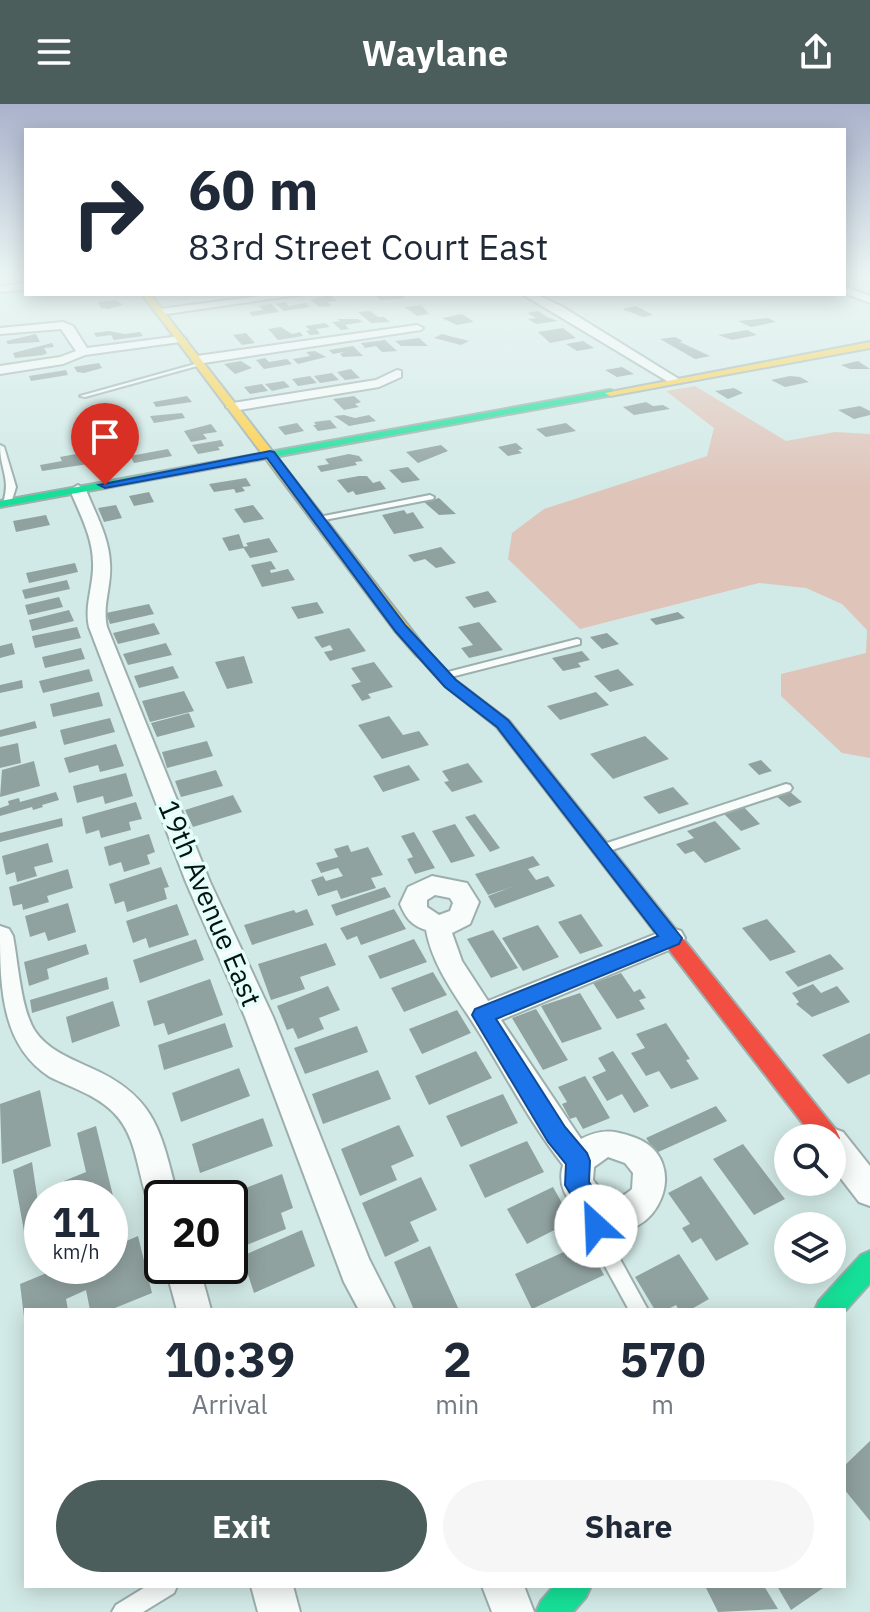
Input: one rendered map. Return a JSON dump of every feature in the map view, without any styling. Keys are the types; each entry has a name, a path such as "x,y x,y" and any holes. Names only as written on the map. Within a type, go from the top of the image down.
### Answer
{"street":[{"path":"80,347 83,352"},
{"path":"0,370 118,347"},
{"path":"187,347 401,629 443,676 503,724 817,1124"},
{"path":"199,362 293,347"},
{"path":"621,347 676,381"},
{"path":"4,503 867,348"},
{"path":"233,407 321,398 379,383 397,374"},
{"name":"19th Avenue East","path":"78,490 101,548 102,568 93,611 98,627 198,882 259,1017 356,1270 377,1308"},
{"path":"438,925 445,953 557,1134 579,1161"},
{"path":"0,936 21,1036 51,1063 89,1080 122,1100 136,1116 157,1180"},
{"path":"483,1015 672,938"},
{"path":"621,1145 633,1151 649,1172 648,1196 642,1206 631,1213 605,1213 593,1206 577,1185 579,1161 596,1146 621,1145"},
{"path":"846,1160 870,1191"},
{"path":"830,1308 870,1264"},
{"path":"187,1284 193,1308"},
{"path":"273,1588 279,1612"},
{"path":"504,1588 513,1612"},
{"path":"552,1612 573,1588"}],"lane":[{"path":"83,396 199,362"},
{"path":"0,447 12,487 4,503"},
{"path":"319,519 430,497"},
{"path":"443,676 577,642"},
{"path":"602,849 786,788"},
{"path":"593,1206 601,1242 638,1308"},
{"path":"123,1612 164,1588"}],"shaded area":[{"path":"695,386 786,441 835,432 870,434 870,758 842,753 781,696 781,674 866,653 867,630 842,604 806,588 759,583 580,629 508,559 512,533 544,509 707,456 714,428 666,391"}],"building":[{"path":"35,347 50,347 44,348 47,353 43,355 15,358 13,353"},
{"path":"354,347 363,356 343,357 340,354 344,352 333,354 329,350"},
{"path":"377,347 393,347 397,351 382,352"},
{"path":"571,347 594,348 577,351"},
{"path":"675,347 692,347 710,356 695,359"},
{"path":"315,351 326,357 298,364 293,359 310,356 306,352"},
{"path":"265,358 269,362 287,359 292,364 264,369 256,360"},
{"path":"241,361 252,368 235,374 224,364"},
{"path":"858,361 870,369 850,369 841,365"},
{"path":"99,363 102,368 84,373 77,372 74,367"},
{"path":"622,367 634,374 617,377 605,370"},
{"path":"351,369 360,378 345,380 337,372"},
{"path":"66,370 68,375 31,381 29,376"},
{"path":"332,373 339,380 320,383 314,376"},
{"path":"310,376 317,383 298,386 292,379"},
{"path":"790,376 809,382 785,387 771,380"},
{"path":"284,381 290,387 272,391 265,384"},
{"path":"262,384 268,391 250,394 244,387"},
{"path":"734,388 743,393 728,399 715,391"},
{"path":"187,396 192,402 156,407 153,402"},
{"path":"354,396 361,402 355,404 359,407 344,410 333,399"},
{"path":"646,402 670,409 634,415 623,407"},
{"path":"860,406 870,411 870,415 854,419 838,410"},
{"path":"182,413 185,418 154,423 150,416"},
{"path":"369,415 376,421 349,426 334,416 355,418"},
{"path":"330,420 337,428 318,431 313,425 316,425 314,422"},
{"path":"297,423 304,431 285,435 278,427"},
{"path":"566,423 576,431 546,437 536,429"},
{"path":"211,424 217,432 203,434 207,439 191,442 184,431"},
{"path":"221,440 224,446 218,447 220,450 198,454 192,445"},
{"path":"516,443 523,449 518,450 522,453 508,456 498,447"},
{"path":"441,445 448,451 418,463 406,452"},
{"path":"168,449 172,456 134,463 130,456"},
{"path":"76,454 78,458 92,455 95,463 42,471 40,465 62,461 60,457"},
{"path":"349,454 359,456 363,461 321,472 317,466 329,464 325,459"},
{"path":"408,467 420,480 402,483 389,470"},
{"path":"367,476 373,483 380,481 386,489 356,495 353,491 348,493 337,480"},
{"path":"246,478 251,486 242,487 245,491 236,493 234,489 214,492 209,484"},
{"path":"149,492 154,502 134,506 129,496"},
{"path":"439,498 456,514 439,515 424,502"},
{"path":"116,505 122,518 104,522 98,508"},
{"path":"253,505 264,519 244,523 234,509"},
{"path":"404,510 407,514 413,512 424,528 394,534 382,515"},
{"path":"46,515 50,525 16,532 13,521"},
{"path":"239,534 244,548 229,551 222,538"},
{"path":"269,538 278,552 250,558 243,547 248,546 246,543"},
{"path":"441,547 456,563 436,568 425,559 414,562 408,555"},
{"path":"271,561 276,569 270,570 271,573 288,569 295,580 262,587 251,565"},
{"path":"75,563 78,572 29,583 26,573"},
{"path":"67,580 70,589 25,599 22,590"},
{"path":"488,591 497,602 474,608 465,597"},
{"path":"59,597 63,607 28,615 25,605"},
{"path":"317,602 324,613 298,619 291,607"},
{"path":"149,604 154,614 110,624 106,613"},
{"path":"69,610 74,621 32,631 29,620"},
{"path":"678,612 685,618 656,625 650,619"},
{"path":"479,622 503,650 469,658 461,648 473,645 458,627"},
{"path":"154,623 160,634 118,644 113,633"},
{"path":"77,627 81,638 35,648 32,636"},
{"path":"349,628 366,651 330,661 324,652 333,650 330,645 322,648 314,637"},
{"path":"607,633 619,644 602,649 590,637"},
{"path":"12,643 15,654 0,658 0,646"},
{"path":"166,643 172,655 128,665 123,654"},
{"path":"81,648 85,659 45,668 42,657"},
{"path":"582,651 590,660 578,663 581,667 563,671 552,658"},
{"path":"244,656 253,683 227,689 215,662"},
{"path":"374,662 393,687 368,694 371,698 362,701 351,685 361,682 351,668"},
{"path":"173,666 179,678 139,688 134,676"},
{"path":"89,669 93,681 43,693 39,681"},
{"path":"618,669 634,685 610,692 594,676"},
{"path":"22,680 23,688 0,693 0,685"},
{"path":"184,691 194,711 150,722 142,701"},
{"path":"99,692 103,706 53,717 50,704"},
{"path":"596,692 609,705 560,720 547,706"},
{"path":"189,713 195,727 157,737 151,723"},
{"path":"389,716 403,735 419,731 429,745 382,759 358,725"},
{"path":"110,718 115,732 64,745 60,730"},
{"path":"35,721 37,728 0,737 0,730"},
{"path":"645,736 669,759 613,779 590,754"},
{"path":"207,741 213,756 167,768 162,752"},
{"path":"18,743 21,763 0,768 0,747"},
{"path":"116,744 124,766 100,772 98,765 69,773 64,758"},
{"path":"761,760 772,771 759,775 748,764"},
{"path":"34,761 40,786 0,797 2,770"},
{"path":"468,763 483,782 452,792 444,782 449,781 442,771"},
{"path":"409,765 420,780 383,792 373,776"},
{"path":"216,770 223,786 181,797 175,781"},
{"path":"126,773 133,796 105,804 103,796 77,803 73,786"},
{"path":"673,787 689,804 659,814 643,797"},
{"path":"789,791 802,802 789,807 776,796"},
{"path":"56,792 59,800 43,807 0,816 0,808 9,805 8,801 19,798 20,802"},
{"path":"233,795 242,812 193,827 185,810"},
{"path":"136,802 142,819 129,822 131,830 101,838 99,830 86,834 82,817"},
{"path":"743,806 760,824 741,831 723,813"},
{"path":"475,814 500,848 490,852 465,817"},
{"path":"62,818 63,826 0,842 0,833"},
{"path":"715,821 741,849 705,863 694,851 685,854 676,844 694,838 687,831"},
{"path":"455,824 475,856 451,863 432,831"},
{"path":"414,832 435,868 415,874 407,859 413,857 401,836"},
{"path":"149,834 155,852 147,855 150,864 124,872 121,862 109,866 104,847"},
{"path":"48,843 53,862 34,867 37,876 17,882 15,872 6,875 2,856"},
{"path":"348,845 351,852 368,847 383,875 371,878 376,888 341,899 337,890 318,896 311,880 323,876 326,881 343,876 338,868 321,873 316,863 338,857 334,849"},
{"path":"533,856 540,865 528,869 536,880 548,876 555,886 495,908 488,896 514,886 488,895 475,874"},
{"path":"161,867 169,887 164,888 167,899 127,912 124,901 115,904 109,884"},
{"path":"68,869 73,888 47,896 49,902 23,910 22,904 13,906 9,887"},
{"path":"385,887 391,897 336,916 331,905"},
{"path":"68,903 76,932 48,941 45,932 30,937 25,916"},
{"path":"177,904 189,935 149,948 146,938 133,943 126,921"},
{"path":"307,909 314,925 252,945 244,925"},
{"path":"394,909 406,929 361,945 357,936 347,940 340,928"},
{"path":"581,914 603,946 580,954 558,922"},
{"path":"767,919 796,952 770,961 742,928"},
{"path":"538,925 559,957 523,971 502,938"},
{"path":"493,930 518,968 491,978 467,939"},
{"path":"196,939 204,960 140,983 133,960"},
{"path":"414,939 427,962 380,979 368,956"},
{"path":"326,943 336,965 300,977 305,989 271,1000 258,964"},
{"path":"86,944 89,954 47,969 49,979 29,986 24,962"},
{"path":"830,954 844,969 798,987 785,972"},
{"path":"433,972 447,995 404,1012 391,988"},
{"path":"621,973 634,992 640,989 646,998 639,1000 645,1009 617,1019 593,983"},
{"path":"107,977 109,989 32,1013 30,1000"},
{"path":"210,979 223,1015 168,1035 164,1023 154,1026 147,1001"},
{"path":"813,984 821,993 837,986 850,1002 812,1017 796,1004 799,1002 792,993"},
{"path":"328,986 340,1010 319,1018 324,1029 298,1039 293,1028 287,1030 277,1006"},
{"path":"580,993 602,1029 562,1043 541,1006"},
{"path":"113,1001 120,1026 72,1043 66,1017"},
{"path":"536,1009 568,1060 543,1070 512,1018"},
{"path":"457,1010 471,1033 422,1054 409,1029"},
{"path":"225,1023 233,1047 164,1070 158,1045"},
{"path":"666,1023 690,1059 686,1060 699,1079 671,1089 659,1071 646,1076 631,1053 645,1048 636,1034"},
{"path":"357,1026 368,1052 305,1074 294,1048"},
{"path":"870,1033 870,1074 848,1084 822,1055"},
{"path":"476,1051 492,1078 429,1105 415,1076"},
{"path":"613,1051 649,1106 634,1113 622,1094 607,1101 592,1077 606,1071 598,1058"},
{"path":"239,1068 250,1096 181,1122 172,1093"},
{"path":"378,1070 391,1099 323,1124 312,1094"},
{"path":"585,1076 610,1118 583,1129 576,1117 570,1119 562,1104 567,1102 558,1087"},
{"path":"40,1090 51,1146 2,1164 0,1104"},
{"path":"503,1094 518,1123 461,1147 446,1116"},
{"path":"716,1106 727,1121 656,1153 646,1138"},
{"path":"263,1118 273,1146 200,1173 192,1144"},
{"path":"399,1125 414,1156 391,1166 397,1180 360,1196 341,1149"},
{"path":"96,1126 109,1180 66,1180 86,1172 77,1133"},
{"path":"527,1141 544,1172 485,1198 469,1165"},
{"path":"743,1144 774,1185 774,1196 785,1199 754,1215 713,1159"},
{"path":"32,1162 35,1180 24,1180 24,1231 13,1170"},
{"path":"282,1174 293,1208 281,1213 286,1229 248,1244 248,1187"},
{"path":"701,1176 749,1244 716,1261 701,1238 692,1243 682,1228 690,1224 668,1193"},
{"path":"421,1177 437,1210 410,1222 419,1241 385,1257 362,1203"},
{"path":"553,1187 572,1221 527,1244 507,1209"},
{"path":"302,1230 315,1266 254,1293 248,1274 248,1253"},
{"path":"138,1236 144,1260 144,1284 150,1284 152,1293 115,1308 90,1308 86,1290 66,1299 68,1308 24,1308 24,1317 20,1284 128,1284 128,1240"},
{"path":"586,1242 604,1275 532,1308 515,1274"},
{"path":"430,1246 458,1308 413,1308 394,1262"},
{"path":"679,1254 709,1299 693,1308 678,1308 676,1305 654,1308 635,1277"},
{"path":"870,1441 870,1521 846,1491 846,1464"},
{"path":"706,1588 765,1588 778,1609 718,1612"},
{"path":"778,1588 823,1588 791,1610"}],"traffic: fast":[{"path":"0,504 610,393"},
{"path":"830,1308 870,1264"},
{"path":"552,1612 573,1588"}],"traffic: slow":[{"path":"187,347 422,653"},
{"path":"610,393 857,347"}],"traffic: jam":[{"path":"422,653 450,683 503,724 817,1124"}],"route":[{"path":"105,485 270,454 401,629 450,683 503,724 672,938 483,1015 557,1134 579,1161 575,1172 577,1185 593,1206 596,1226"}]}
